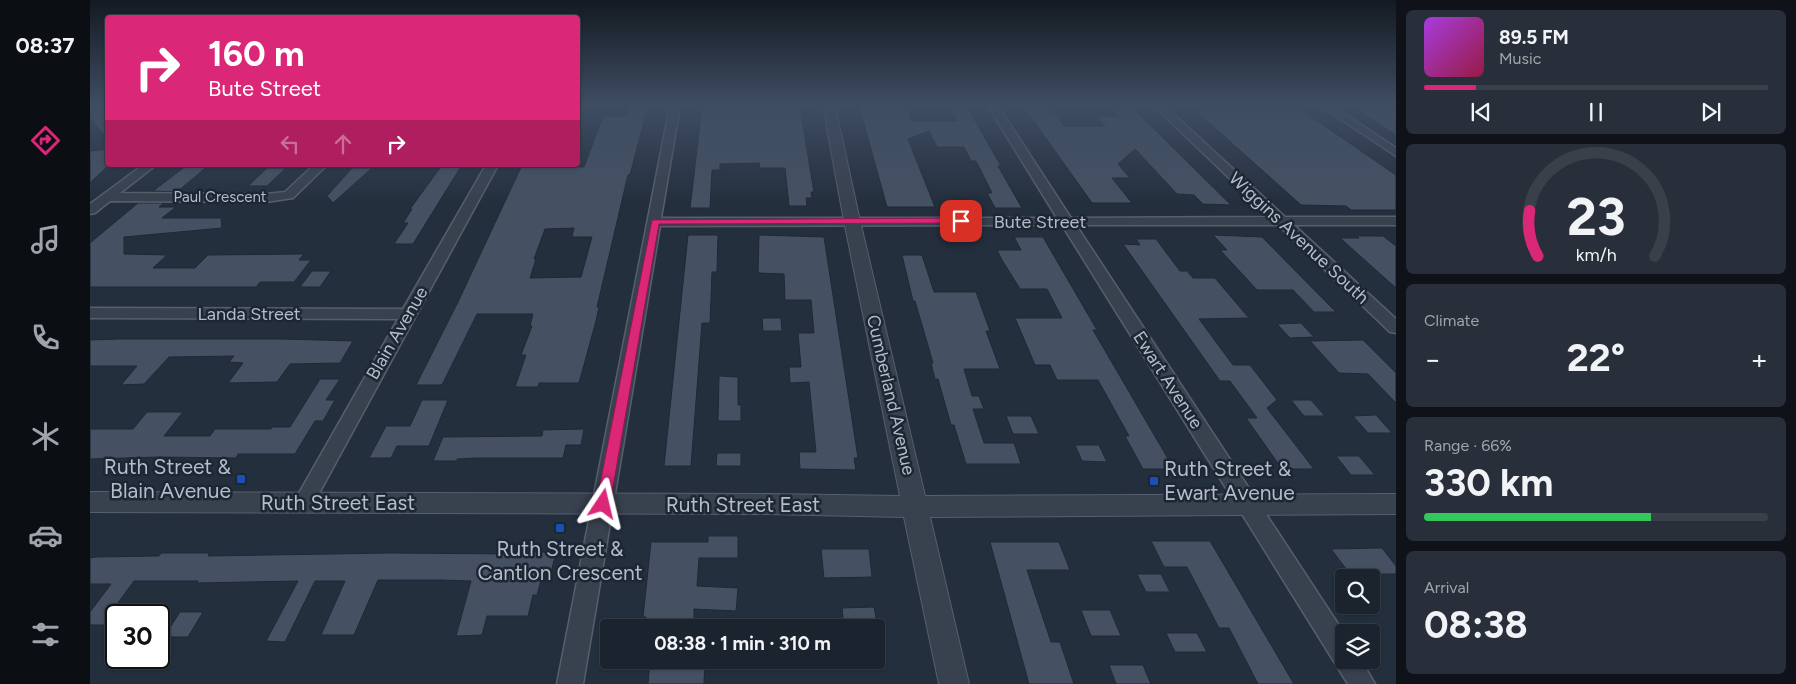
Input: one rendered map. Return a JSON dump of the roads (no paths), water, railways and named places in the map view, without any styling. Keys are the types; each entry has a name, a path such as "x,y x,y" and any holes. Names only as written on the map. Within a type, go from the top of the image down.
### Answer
{"street":[{"path":"570,684 669,138"},
{"name":"Cumberland Avenue","path":"835,138 954,684"},
{"name":"Ewart Avenue","path":"1013,138 1335,641"},
{"name":"Wiggins Avenue South","path":"1193,138 1396,328"},
{"path":"1374,138 1396,153"},
{"path":"90,210 147,167"},
{"name":"Paul Crescent","path":"108,197 266,198 289,195 319,167"},
{"name":"Blain Avenue","path":"304,502 491,167"},
{"name":"Bute Street","path":"655,222 1396,221"},
{"name":"Landa Street","path":"90,313 409,314"},
{"name":"Ruth Street East","path":"90,502 915,507 1396,504"},
{"path":"1353,669 1362,684"}],"place":[{"name":"Ruth Street & Blain Avenue","path":"241,479"},
{"name":"Ruth Street & Ewart Avenue","path":"1154,481"},
{"name":"Ruth Street & Cantlon Crescent","path":"560,528"}]}
